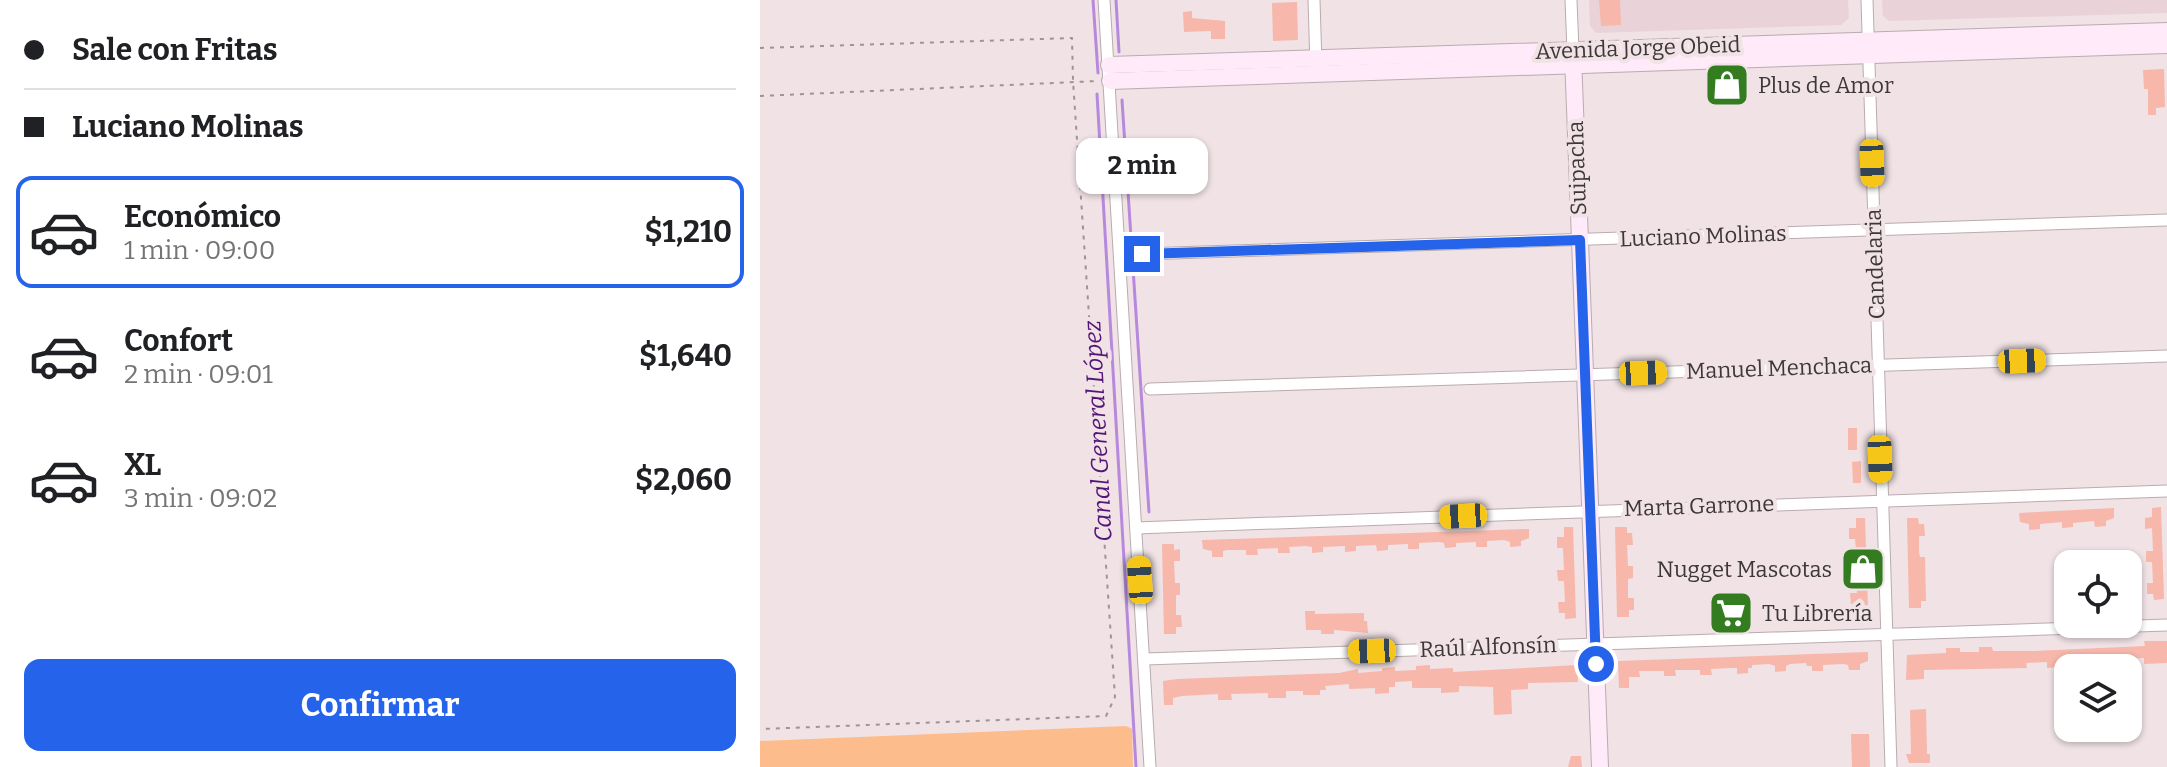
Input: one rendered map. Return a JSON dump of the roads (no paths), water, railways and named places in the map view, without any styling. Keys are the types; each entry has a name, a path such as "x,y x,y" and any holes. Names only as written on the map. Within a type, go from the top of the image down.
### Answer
{"main road":[{"name":"Avenida Jorge Obeid","path":"1109,73 1868,48 2167,31"},
{"name":"Avenida Jorge Obeid","path":"1868,48 2167,45"},
{"name":"Suipacha","path":"1573,58 1600,767"}],"street":[{"path":"1104,0 1150,767"},
{"path":"1314,0 1316,66"},
{"name":"Suipacha","path":"1571,0 1573,58"},
{"name":"Candelaria","path":"1867,0 1891,767"},
{"name":"Luciano Molinas","path":"1142,254 2167,220"},
{"name":"Manuel Menchaca","path":"1150,389 2167,356"},
{"name":"Marta Garrone","path":"1136,528 2167,491"},
{"name":"Raúl Alfonsín","path":"1145,659 2167,625"}],"waterway":[{"name":"Canal General López","path":"1093,0 1098,73"},
{"name":"Canal General López","path":"1116,0 1119,52"},
{"name":"Canal General López","path":"1097,94 1136,767"},
{"name":"Canal General López","path":"1122,100 1149,512"}],"place":[{"name":"Plus de Amor","path":"1727,85"},
{"name":"Nugget Mascotas","path":"1863,569"},
{"name":"Tu Librería","path":"1731,613"}]}
